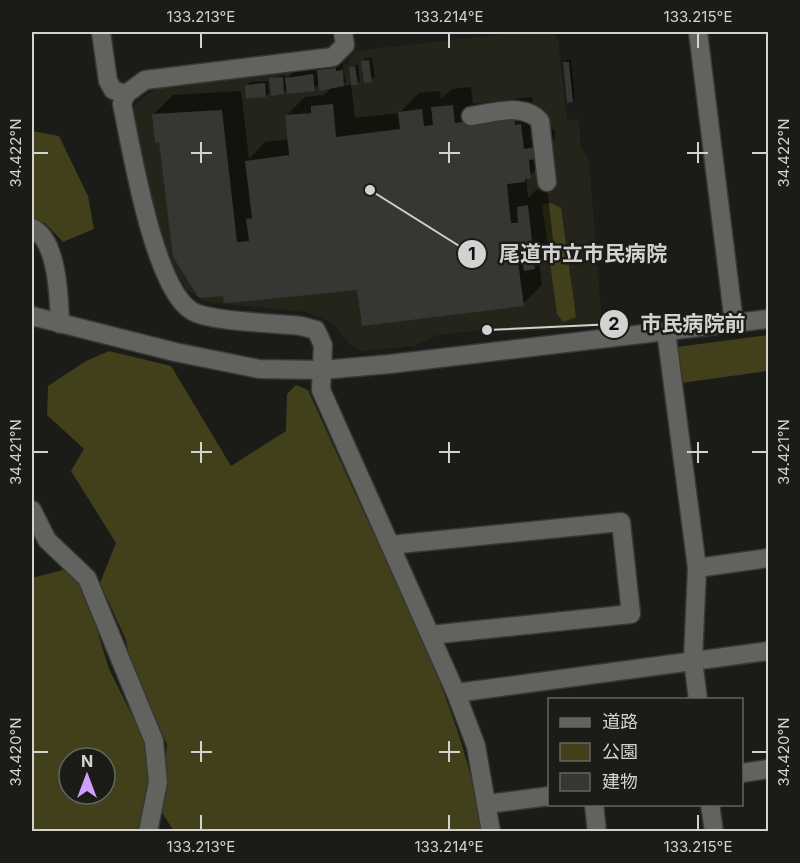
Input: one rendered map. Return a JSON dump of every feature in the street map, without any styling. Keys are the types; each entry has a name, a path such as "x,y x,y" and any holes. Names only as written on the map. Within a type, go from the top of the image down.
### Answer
{"street":[{"path":"101,32 108,81 113,90 126,94"},
{"path":"343,32 345,45 333,57 145,80 126,94 122,104 148,224 159,259 181,300 192,311 208,316 301,326 316,330 323,345 321,390 456,693 476,746 491,831"},
{"path":"698,32 734,323"},
{"path":"471,116 524,109 533,114 540,121 547,182"},
{"path":"32,228 46,244 56,270 60,324"},
{"path":"32,316 175,352 259,369 322,370 768,319"},
{"path":"666,331 697,568 693,660 698,698"},
{"path":"32,510 47,540 87,578 154,741 158,782 148,831"},
{"path":"390,545 621,522 631,614 430,635"},
{"path":"697,568 768,558"},
{"path":"456,693 768,651"},
{"path":"743,772 768,769"},
{"path":"488,804 548,796"},
{"path":"594,806 597,831"},
{"path":"710,806 714,831"}],"shaded area":[{"path":"524,32 554,32 558,39 567,120 579,119 581,147 589,160 602,321 597,322 598,327 515,332 496,329 437,335 414,346 360,351 349,343 332,323 306,312 206,302 187,290 167,256 155,220 133,112 135,105 146,95 162,87 348,64 354,51"}],"green space":[{"path":"32,131 59,136 88,196 94,229 63,242 46,224 32,218"},
{"path":"551,203 561,208 576,317 563,322 557,314 542,204"},
{"path":"768,335 768,371 681,383 677,347"},
{"path":"109,351 171,366 231,466 286,431 287,394 296,385 308,390 436,672 468,766 481,831 174,831 162,813 167,744 132,675 126,640 100,583 116,543 71,471 84,449 47,415 48,386 86,361"},
{"path":"66,569 85,590 109,669 150,751 152,786 139,831 32,831 32,578"}],"building":[{"path":"369,60 372,82 364,83 361,61"},
{"path":"563,62 569,62 573,102 567,103"},
{"path":"355,66 358,85 351,85 349,67"},
{"path":"336,68 336,71 343,70 344,86 319,91 317,70"},
{"path":"313,74 315,91 287,94 285,78"},
{"path":"283,77 284,94 271,96 269,78"},
{"path":"265,83 266,97 246,99 245,85"},
{"path":"333,104 336,137 400,129 398,112 422,109 424,126 433,125 431,107 453,105 455,123 514,115 515,125 521,124 524,149 535,147 537,159 529,160 531,179 507,184 511,223 518,223 517,207 528,205 535,269 524,271 521,254 517,254 524,306 362,326 357,290 224,303 223,296 199,298 173,257 159,142 155,143 152,114 222,110 237,242 249,241 246,219 252,218 245,161 289,155 285,115 311,113 311,106"}],"place":[{"name":"尾道市立市民病院","path":"370,190"},
{"name":"市民病院前","path":"487,330"}]}
